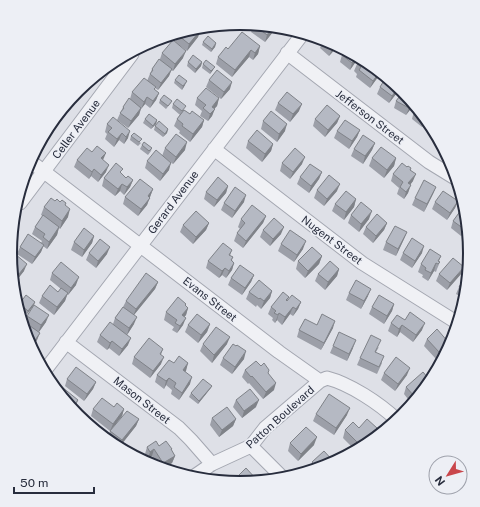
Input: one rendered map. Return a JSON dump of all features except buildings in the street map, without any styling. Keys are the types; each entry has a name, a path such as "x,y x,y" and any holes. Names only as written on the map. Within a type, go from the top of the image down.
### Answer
{"street":[{"name":"Gerard Avenue","path":"48,366 299,38"},
{"name":"Jefferson Street","path":"287,53 429,162 448,174"},
{"name":"Celler Avenue","path":"25,197 126,62"},
{"name":"Nugent Street","path":"214,149 362,263 452,320"},
{"name":"Evans Street","path":"35,165 279,352 320,381"},
{"name":"Mason Street","path":"66,342 179,428 192,440 212,464"},
{"path":"320,381 327,378 337,381 368,398 392,416"},
{"name":"Patton Boulevard","path":"199,473 212,464 251,446 265,428 320,381"},
{"path":"251,446 278,473"}]}
